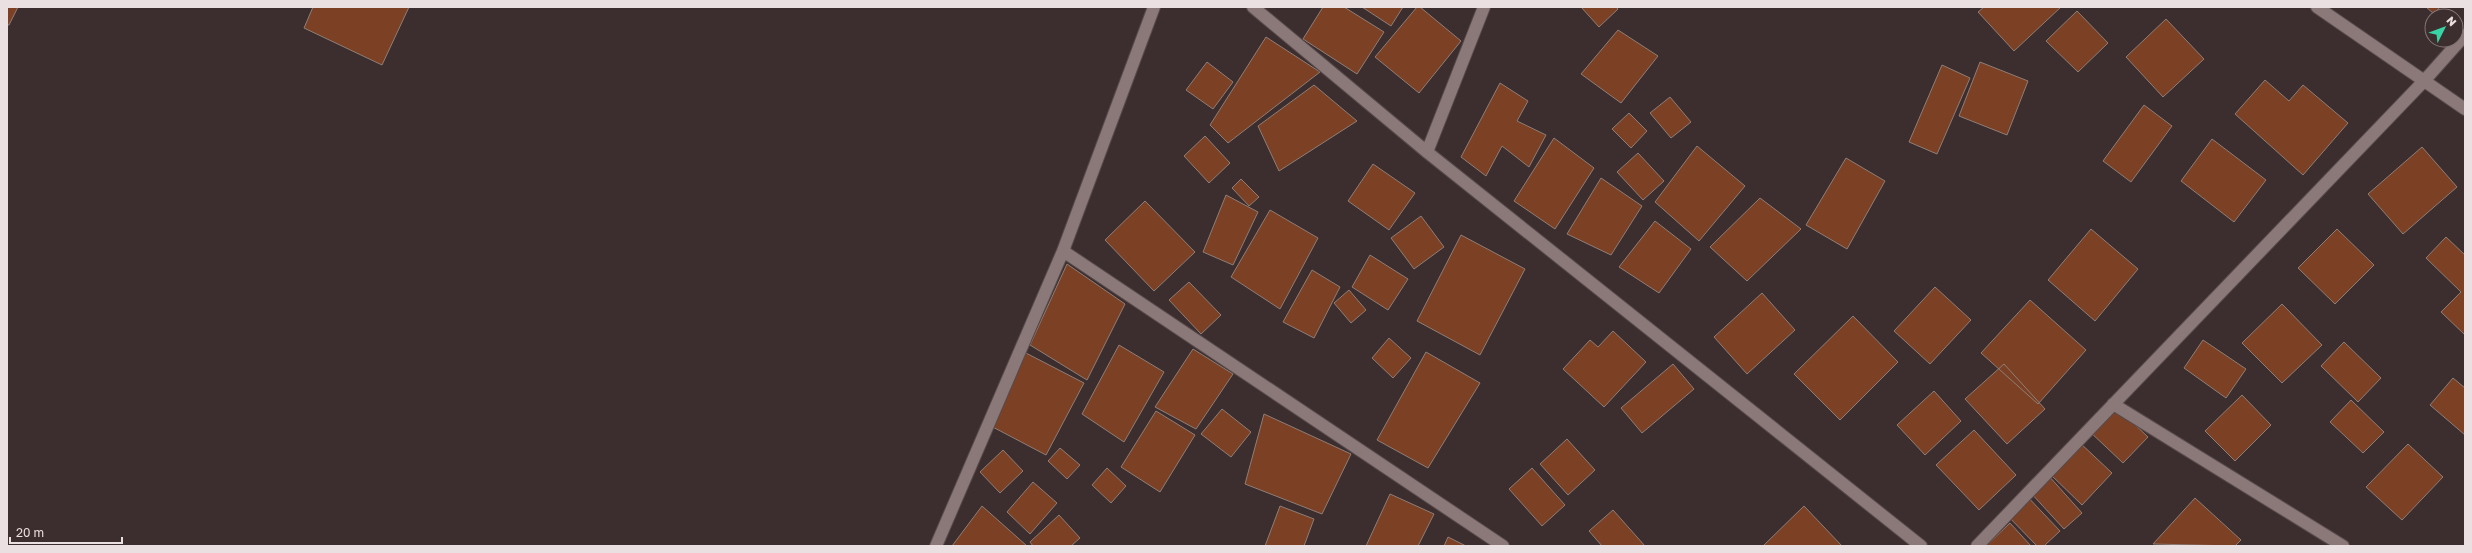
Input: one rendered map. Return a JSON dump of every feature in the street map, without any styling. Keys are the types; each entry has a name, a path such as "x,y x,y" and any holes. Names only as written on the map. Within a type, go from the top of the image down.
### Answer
{"street":[{"path":"936,546 1063,251 1154,7"},
{"path":"1253,7 1427,152 1921,546"},
{"path":"1427,152 1484,7"},
{"path":"2317,7 2465,109"},
{"path":"1977,546 2424,81 2465,35"},
{"path":"1063,251 1503,546"},
{"path":"2113,404 2343,546"}],"building":[{"path":"7,7 18,7 9,25 7,25"},
{"path":"313,7 409,7 382,65 304,28"},
{"path":"1323,7 1344,7 1384,32 1357,74 1303,39"},
{"path":"1362,7 1403,7 1391,26"},
{"path":"1417,7 1420,7 1461,41 1419,93 1375,57"},
{"path":"1581,7 1616,7 1618,9 1599,27"},
{"path":"1984,7 2061,7 2014,51 1978,12"},
{"path":"2426,7 2440,7 2439,8"},
{"path":"2077,11 2108,43 2078,72 2046,41"},
{"path":"2166,19 2204,59 2163,97 2126,57"},
{"path":"1618,30 1658,56 1621,103 1581,74"},
{"path":"1266,37 1320,72 1228,143 1210,125"},
{"path":"1207,62 1233,82 1213,109 1186,90"},
{"path":"1980,62 2028,81 2007,135 1959,116"},
{"path":"1942,65 1970,78 1937,154 1909,142"},
{"path":"2265,80 2289,101 2303,85 2348,123 2303,175 2235,114"},
{"path":"1500,83 1528,101 1517,121 1546,135 1529,167 1502,146 1486,176 1461,157"},
{"path":"1314,85 1357,121 1279,171 1258,126"},
{"path":"1670,97 1691,122 1671,138 1650,113"},
{"path":"2144,105 2172,126 2131,182 2103,161"},
{"path":"1629,113 1647,131 1631,148 1612,129"},
{"path":"1205,136 1230,163 1209,183 1184,156"},
{"path":"1554,138 1594,168 1555,229 1514,201"},
{"path":"2212,139 2266,180 2234,222 2181,181"},
{"path":"1697,146 1745,186 1699,241 1655,202"},
{"path":"2422,147 2457,187 2403,234 2368,194"},
{"path":"1638,153 1664,181 1643,200 1617,172"},
{"path":"1846,158 1885,181 1847,249 1806,225"},
{"path":"1373,164 1415,193 1389,230 1348,201"},
{"path":"1601,178 1642,206 1611,255 1567,234"},
{"path":"1241,179 1259,197 1249,206 1232,188"},
{"path":"1226,195 1258,212 1233,265 1203,252"},
{"path":"1760,198 1801,229 1747,281 1710,247"},
{"path":"1145,201 1195,252 1154,291 1105,240"},
{"path":"1270,210 1318,238 1280,309 1231,277"},
{"path":"1421,216 1444,247 1414,269 1391,238"},
{"path":"1655,221 1691,249 1659,293 1619,267"},
{"path":"2091,229 2138,269 2095,321 2048,280"},
{"path":"2337,229 2374,265 2335,304 2298,268"},
{"path":"1461,235 1525,269 1480,355 1417,321"},
{"path":"2446,237 2465,255 2465,335 2441,312 2461,292 2426,258"},
{"path":"1370,255 1408,279 1388,310 1352,287"},
{"path":"1067,264 1125,304 1087,380 1030,345"},
{"path":"1312,270 1340,287 1314,338 1283,322"},
{"path":"1189,282 1221,315 1201,334 1169,300"},
{"path":"1935,287 1971,320 1930,364 1894,331"},
{"path":"1349,290 1366,310 1351,323 1334,303"},
{"path":"1762,293 1795,330 1747,374 1714,337"},
{"path":"2030,300 2086,350 2038,404 1981,353"},
{"path":"2282,304 2322,345 2282,383 2242,343"},
{"path":"1853,316 1898,362 1840,420 1794,374"},
{"path":"1613,331 1646,362 1604,407 1563,369 1590,340 1598,347"},
{"path":"1389,338 1411,358 1393,378 1372,358"},
{"path":"2203,340 2246,369 2226,398 2184,368"},
{"path":"2344,342 2381,378 2358,402 2321,366"},
{"path":"1119,345 1164,372 1124,442 1082,414"},
{"path":"1193,349 1233,374 1196,429 1155,407"},
{"path":"1024,352 1084,383 1046,455 987,424"},
{"path":"1426,352 1480,383 1428,468 1377,440"},
{"path":"1673,364 1694,389 1642,433 1621,408"},
{"path":"2004,364 2045,409 2007,444 1965,399"},
{"path":"2453,378 2465,388 2465,435 2430,405"},
{"path":"1934,391 1961,421 1925,455 1897,425"},
{"path":"2242,395 2271,425 2235,461 2205,431"},
{"path":"2351,400 2384,432 2363,453 2330,422"},
{"path":"2113,404 2148,437 2123,463 2088,430"},
{"path":"1222,409 1251,432 1231,457 1201,434"},
{"path":"1156,411 1195,435 1160,492 1121,467"},
{"path":"1264,414 1351,454 1322,514 1245,484"},
{"path":"1974,430 2016,475 1979,510 1936,465"},
{"path":"1567,439 1595,470 1568,495 1540,464"},
{"path":"2078,441 2112,473 2082,505 2049,473"},
{"path":"2408,444 2443,477 2402,520 2366,487"},
{"path":"1060,448 1080,465 1067,479 1048,461"},
{"path":"1003,450 1023,471 1000,493 980,472"},
{"path":"1107,468 1126,486 1111,503 1092,485"},
{"path":"1532,468 1565,505 1542,526 1509,489"},
{"path":"2048,475 2082,513 2064,529 2030,492"},
{"path":"1033,482 1057,503 1030,534 1007,512"},
{"path":"2024,493 2060,531 2044,546 2037,546 2004,512"},
{"path":"1390,494 1434,514 1418,546 1366,546"},
{"path":"2195,498 2241,540 2235,546 2153,544"},
{"path":"982,506 1027,546 952,546"},
{"path":"1280,506 1314,519 1304,546 1265,546"},
{"path":"1804,506 1842,546 1763,546"},
{"path":"1613,510 1645,546 1602,546 1589,531"},
{"path":"1059,515 1080,538 1071,546 1033,546 1030,542"},
{"path":"2010,523 2031,546 1986,546"},
{"path":"1448,537 1466,546 1444,546"}]}
